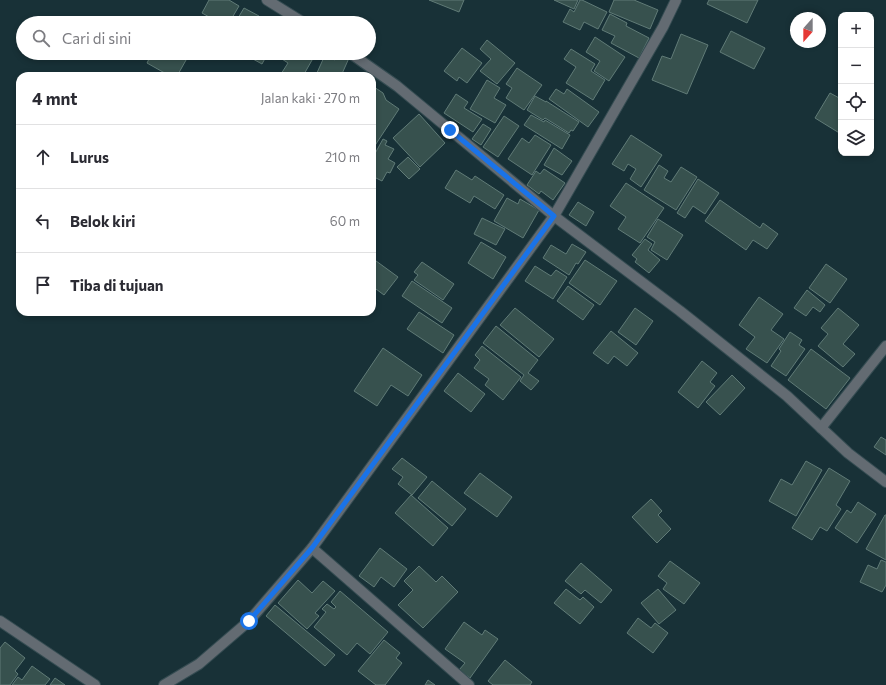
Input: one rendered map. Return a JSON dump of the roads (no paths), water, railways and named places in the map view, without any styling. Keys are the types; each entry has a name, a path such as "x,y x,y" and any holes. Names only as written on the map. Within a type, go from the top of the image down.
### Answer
{"street":[{"path":"267,0 293,16"},
{"path":"164,685 199,664 249,621 312,548 554,216 663,27 676,0"},
{"path":"360,60 397,86 554,216 680,311 787,396 848,453 886,482"},
{"path":"821,428 886,346"},
{"path":"312,548 469,685"},
{"path":"0,621 95,685"}]}
